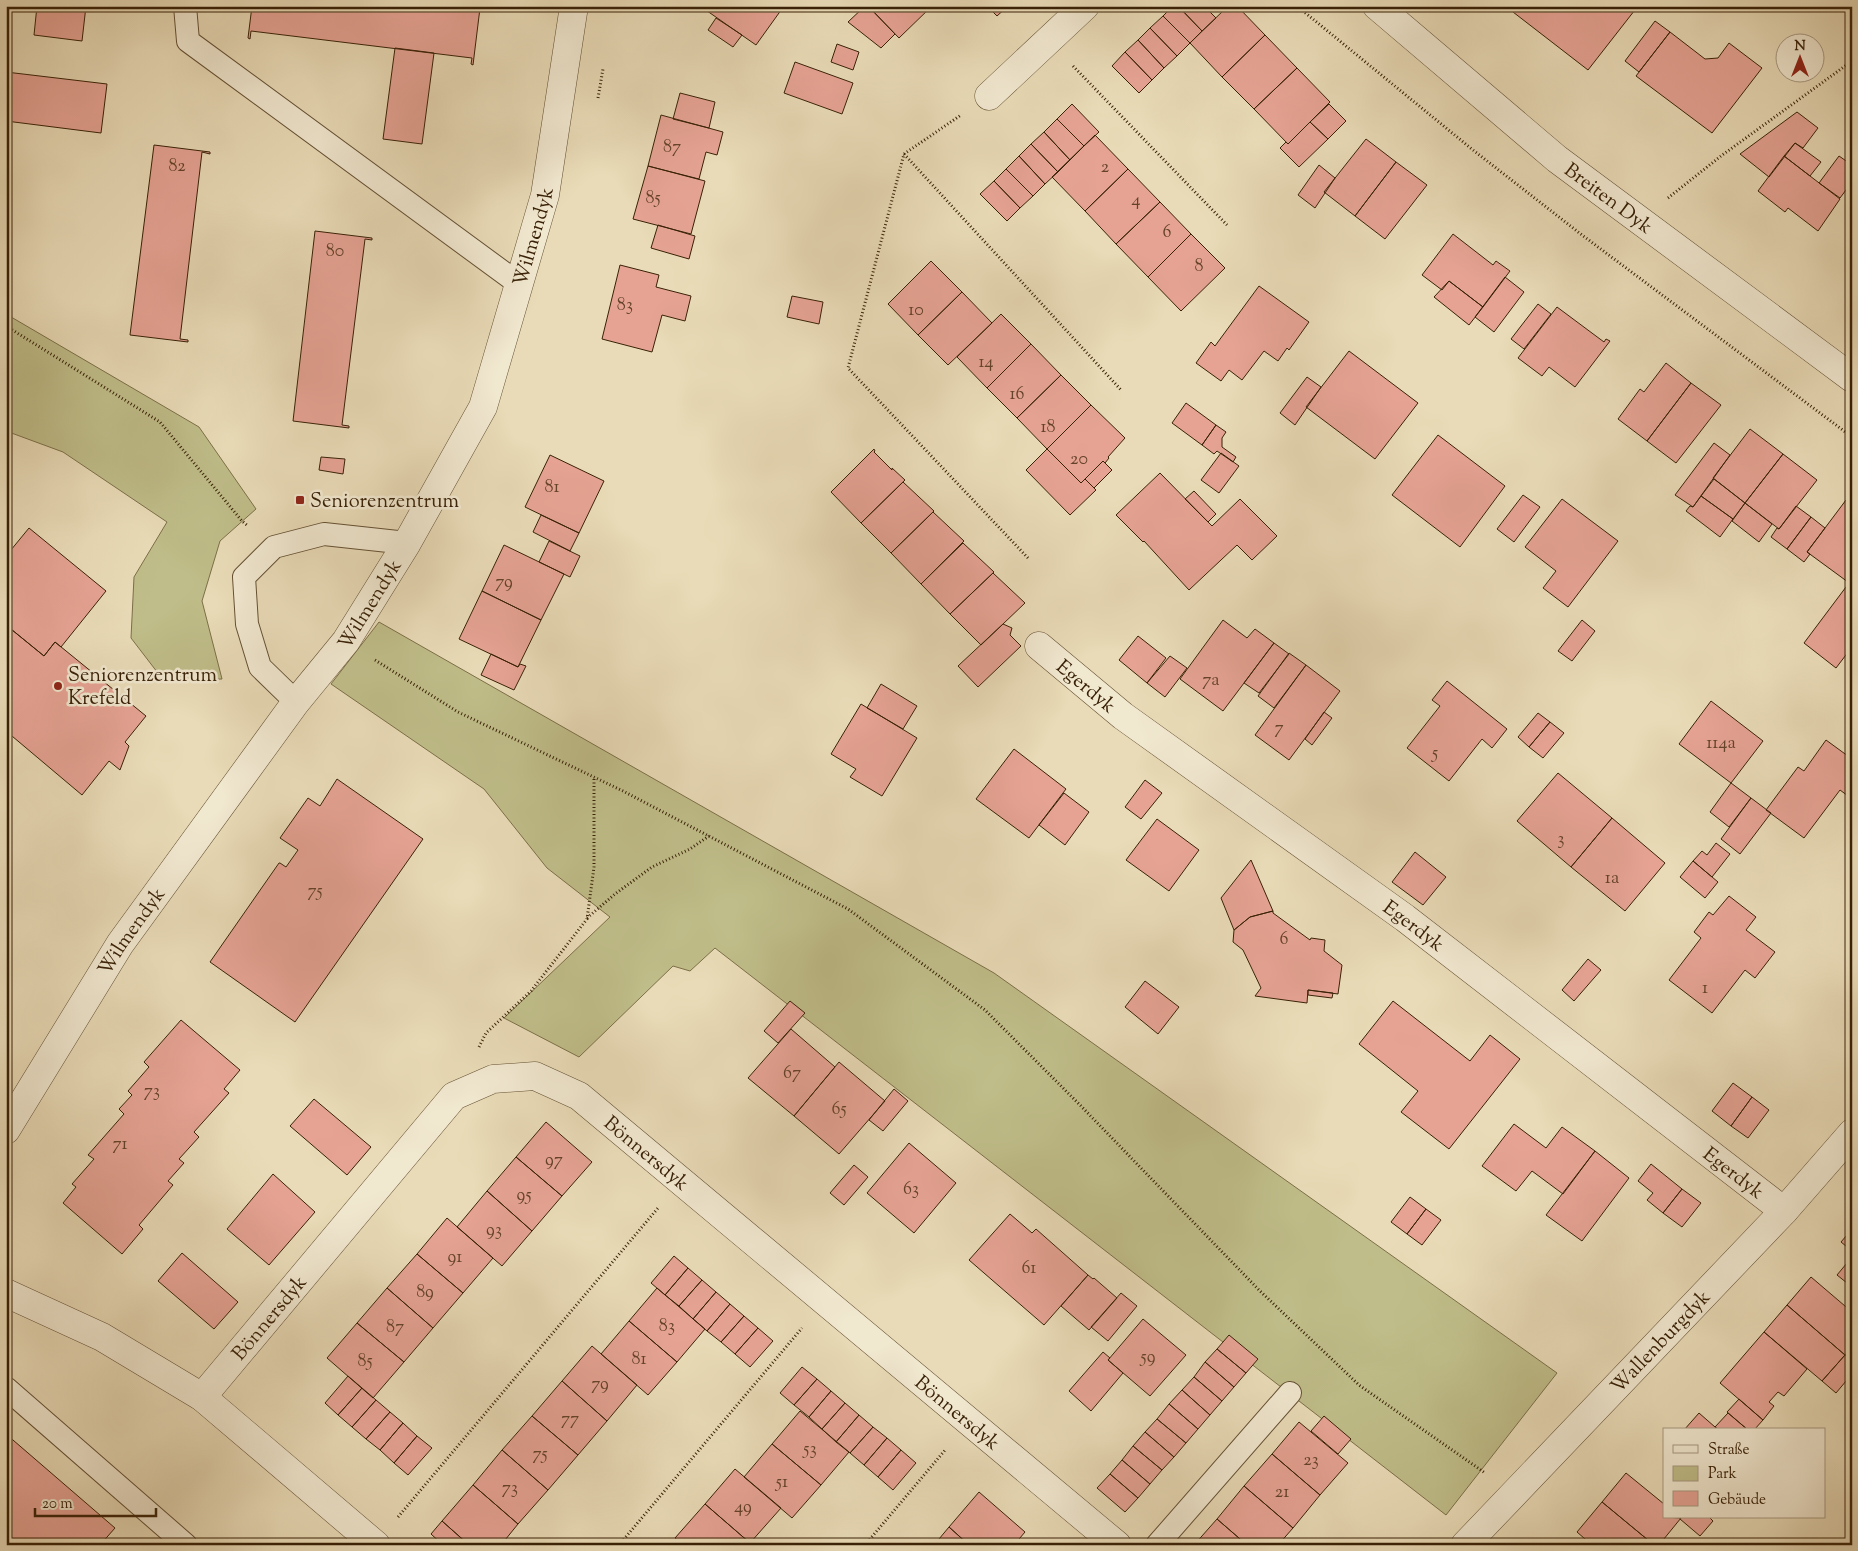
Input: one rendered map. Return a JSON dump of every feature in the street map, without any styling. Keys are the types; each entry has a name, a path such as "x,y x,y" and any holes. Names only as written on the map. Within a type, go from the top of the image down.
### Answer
{"street":[{"name":"Wilmendyk","path":"6,1130 120,944 296,702 346,641 407,543 483,407 545,195 574,6"},
{"path":"989,96 1085,6"},
{"name":"Breiten Dyk","path":"1377,6 1558,159 1852,378"},
{"name":"Egerdyk","path":"1038,646 1123,716 1405,918 1784,1211"},
{"name":"Bönnersdyk","path":"202,1397 454,1096 493,1079 535,1076 579,1096 1117,1545"},
{"name":"Wallenburgdyk","path":"1465,1545 1784,1211 1852,1133"},
{"path":"6,1292 102,1337 202,1397 375,1544"}],"lane":[{"path":"185,6 188,41 519,284"},
{"path":"296,702 260,667 247,624 244,577 274,547 324,534 407,543"},
{"path":"6,1388 186,1545"},
{"path":"1157,1545 1290,1393"}],"path":[{"path":"1297,6 1481,156 1852,437"},
{"path":"1048,41 1227,225"},
{"path":"1640,221 1721,156 1852,61"},
{"path":"989,96 904,154 848,368 1028,558"},
{"path":"904,154 1122,391"},
{"path":"6,326 160,422 242,521 274,547"},
{"path":"346,641 458,712 594,777 848,909 985,1010 1080,1105 1260,1292 1359,1386 1514,1493"},
{"path":"587,919 594,867 594,777"},
{"path":"478,1049 486,1033 532,991 587,919 614,894 652,867 690,849 709,836"},
{"path":"375,1544 681,1181"},
{"path":"619,1545 825,1301"},
{"path":"865,1545 969,1421"}],"green space":[{"path":"6,314 199,427 256,509 220,541 202,601 222,679 164,681 131,638 134,577 167,522 63,452 6,431"},
{"path":"379,622 994,973 1557,1373 1446,1515 715,948 690,971 673,966 579,1057 504,1018 610,917 547,868 484,789 331,684"}],"building":[{"path":"37,6 86,6 82,41 34,35"},
{"path":"252,6 456,6 480,8 473,65 471,64 472,58 251,31 250,39 248,38"},
{"path":"700,6 784,6 756,45"},
{"path":"865,6 868,6 895,34 881,48 848,22"},
{"path":"868,6 932,6 899,38"},
{"path":"987,6 1008,6 997,16"},
{"path":"1173,6 1178,6 1202,31 1190,43 1163,16"},
{"path":"1178,6 1204,6 1216,18 1202,31"},
{"path":"1228,6 1237,6 1265,35 1222,77 1190,43"},
{"path":"1518,6 1638,6 1588,70 1513,12"},
{"path":"1163,16 1190,43 1177,56 1150,28"},
{"path":"716,18 742,35 733,47 708,30"},
{"path":"1655,21 1670,32 1639,72 1625,61"},
{"path":"1150,28 1177,56 1164,68 1138,40"},
{"path":"1670,32 1705,59 1718,58 1729,43 1762,68 1712,133 1636,76"},
{"path":"1265,35 1297,68 1254,109 1222,77"},
{"path":"1138,40 1164,68 1152,80 1125,52"},
{"path":"837,44 859,52 853,70 831,62"},
{"path":"395,48 434,53 422,144 383,139"},
{"path":"1125,52 1152,80 1139,93 1112,66"},
{"path":"795,62 853,83 842,114 784,93"},
{"path":"1297,68 1330,102 1288,144 1254,109"},
{"path":"6,72 107,84 101,133 6,121"},
{"path":"680,93 715,102 709,128 673,119"},
{"path":"1072,104 1099,132 1084,146 1057,119"},
{"path":"1329,104 1346,121 1328,139 1310,122"},
{"path":"1797,112 1818,128 1803,148 1795,143 1769,177 1740,154"},
{"path":"661,115 723,132 717,155 706,152 699,179 648,166"},
{"path":"1057,119 1084,146 1070,160 1044,132"},
{"path":"1310,122 1328,139 1299,167 1280,148 1286,142 1288,144"},
{"path":"1044,132 1070,160 1058,172 1031,144"},
{"path":"1095,135 1128,169 1085,211 1052,177"},
{"path":"1366,139 1396,162 1355,216 1324,192"},
{"path":"1795,143 1821,162 1810,176 1784,156"},
{"path":"1031,144 1058,172 1045,184 1019,156"},
{"path":"154,145 210,152 210,154 202,152 180,339 188,340 188,342 130,335"},
{"path":"1019,156 1045,184 1033,196 1006,169"},
{"path":"1784,156 1840,199 1818,231 1788,208 1785,212 1758,191"},
{"path":"1839,156 1852,165 1852,182 1840,198 1819,183"},
{"path":"1396,162 1427,185 1385,239 1355,216"},
{"path":"1319,165 1335,178 1315,208 1298,195"},
{"path":"648,166 705,181 691,234 633,219"},
{"path":"1006,169 1033,196 1020,208 994,181"},
{"path":"1128,169 1160,202 1116,244 1085,211"},
{"path":"994,181 1020,208 1007,221 980,194"},
{"path":"1160,202 1191,234 1148,277 1116,244"},
{"path":"658,225 695,236 689,259 651,248"},
{"path":"315,231 372,238 372,240 365,239 342,425 349,426 349,428 293,421"},
{"path":"1191,234 1225,268 1181,311 1148,277"},
{"path":"1453,234 1493,265 1496,261 1510,271 1483,307 1449,281 1442,290 1422,275"},
{"path":"931,261 962,292 918,335 888,304"},
{"path":"620,265 659,275 656,287 691,296 685,321 662,315 652,352 602,339"},
{"path":"1505,277 1524,292 1494,332 1475,317"},
{"path":"1449,281 1483,307 1469,325 1434,297"},
{"path":"1259,286 1309,322 1289,350 1287,348 1278,361 1264,351 1242,380 1229,370 1221,381 1196,363 1211,342 1215,346"},
{"path":"962,292 992,323 948,365 918,335"},
{"path":"792,296 823,302 819,324 787,317"},
{"path":"1538,304 1551,314 1524,349 1511,339"},
{"path":"1557,307 1604,342 1606,339 1610,341 1575,387 1549,367 1542,376 1518,358"},
{"path":"1001,314 1031,344 987,388 957,357"},
{"path":"1031,344 1061,375 1017,418 987,388"},
{"path":"1349,351 1418,403 1375,459 1306,407"},
{"path":"1666,363 1691,383 1647,441 1618,419 1640,389 1644,392"},
{"path":"1061,375 1091,405 1047,449 1017,418"},
{"path":"1307,377 1321,387 1295,425 1280,413"},
{"path":"1691,383 1721,405 1676,463 1647,441"},
{"path":"1186,403 1216,425 1202,445 1172,423"},
{"path":"1091,405 1125,438 1105,463 1103,461 1081,483 1047,449"},
{"path":"1216,425 1226,432 1222,438 1222,447 1236,457 1233,462 1217,451 1214,454 1202,445"},
{"path":"1750,429 1783,454 1745,503 1713,478"},
{"path":"1438,435 1505,486 1460,547 1392,495"},
{"path":"1714,443 1730,455 1693,507 1675,495"},
{"path":"874,449 874,452 892,470 892,468 905,480 861,523 831,492"},
{"path":"1047,449 1081,483 1085,479 1096,490 1070,515 1026,470"},
{"path":"1221,453 1239,466 1219,493 1201,480"},
{"path":"1783,454 1817,480 1779,529 1745,503"},
{"path":"550,455 604,481 579,533 525,507"},
{"path":"321,457 345,459 343,474 319,470"},
{"path":"1103,461 1112,470 1094,488 1085,479"},
{"path":"1160,473 1212,526 1240,499 1277,536 1252,560 1237,545 1189,590 1144,541 1116,515"},
{"path":"1714,479 1745,503 1733,519 1701,496"},
{"path":"903,482 934,511 891,553 861,523"},
{"path":"1194,491 1216,514 1208,522 1185,499"},
{"path":"1523,495 1540,507 1514,542 1497,529"},
{"path":"1701,496 1733,519 1720,537 1686,511 1690,506 1693,507"},
{"path":"1562,499 1618,541 1568,607 1543,588 1556,571 1525,547"},
{"path":"1846,500 1852,504 1852,585 1807,552"},
{"path":"1745,503 1772,524 1759,542 1732,521"},
{"path":"1796,506 1811,517 1787,549 1771,537"},
{"path":"933,512 964,541 921,584 891,553"},
{"path":"541,515 579,533 570,551 533,532"},
{"path":"1811,517 1825,528 1807,552 1810,554 1804,562 1787,549"},
{"path":"29,528 106,591 61,647 55,642 44,656 6,625 6,556"},
{"path":"549,541 580,556 570,577 539,562"},
{"path":"963,543 994,572 950,614 921,584"},
{"path":"504,545 564,574 541,620 482,591"},
{"path":"993,573 1025,603 981,645 950,614"},
{"path":"1849,583 1852,585 1852,647 1836,668 1804,643"},
{"path":"482,591 541,620 518,667 459,639"},
{"path":"1223,620 1247,638 1255,629 1274,643 1223,711 1180,679"},
{"path":"1582,620 1595,631 1572,661 1558,651"},
{"path":"1003,624 1012,628 1010,635 1021,646 978,687 958,666"},
{"name":"Seniorenzentrum Krefeld","path":"6,625 44,656 55,642 146,716 125,742 129,746 120,770 109,761 82,795 6,731"},
{"path":"1138,636 1166,658 1147,683 1119,660"},
{"path":"1274,643 1289,654 1259,693 1244,683"},
{"path":"1289,653 1306,665 1274,708 1258,696"},
{"path":"491,654 518,667 520,664 526,666 514,690 481,675"},
{"path":"1170,656 1187,668 1165,697 1147,683"},
{"path":"1306,665 1340,691 1289,760 1255,735"},
{"path":"1447,681 1507,729 1492,748 1482,739 1449,781 1407,748 1440,706 1432,700"},
{"path":"881,684 917,706 903,729 867,708"},
{"path":"1711,701 1763,741 1731,783 1679,744"},
{"path":"861,704 917,738 882,796 850,777 856,769 831,754"},
{"path":"1324,712 1332,718 1312,745 1305,739"},
{"path":"1538,713 1550,722 1529,747 1518,737"},
{"path":"1550,722 1564,733 1543,758 1529,747"},
{"path":"1826,740 1852,759 1852,799 1840,790 1804,838 1766,810 1798,767 1804,771"},
{"path":"1014,749 1066,789 1029,838 976,799"},
{"path":"1558,773 1612,818 1571,867 1517,821"},
{"path":"337,779 423,839 295,1022 210,962 279,863 286,867 298,850 280,838 308,798 320,806"},
{"path":"1145,780 1162,793 1141,819 1125,807"},
{"path":"1731,783 1751,798 1729,827 1710,812"},
{"path":"1064,793 1089,812 1065,845 1039,825"},
{"path":"1751,798 1771,813 1740,854 1721,839"},
{"path":"1612,818 1665,863 1625,911 1571,867"},
{"path":"1157,819 1199,850 1169,891 1126,860"},
{"path":"1716,843 1730,854 1712,877 1693,861 1702,851 1707,855"},
{"path":"1415,852 1446,877 1423,905 1392,882"},
{"path":"1251,860 1273,911 1250,917 1234,930 1221,898"},
{"path":"1693,861 1718,882 1705,898 1680,877"},
{"path":"1729,896 1756,917 1746,930 1775,952 1755,978 1745,970 1712,1013 1669,980 1701,938 1694,932 1709,912 1713,915"},
{"path":"1273,911 1273,913 1310,940 1311,938 1325,940 1324,951 1342,965 1338,994 1308,990 1307,1003 1255,996 1261,988 1243,950 1233,942 1234,930 1250,917"},
{"path":"1588,959 1601,970 1574,1001 1562,990"},
{"path":"1145,981 1179,1007 1158,1034 1125,1007"},
{"path":"1308,990 1333,993 1332,998 1308,995"},
{"path":"790,1001 805,1013 778,1043 764,1031"},
{"path":"1393,1001 1470,1061 1490,1035 1520,1059 1449,1149 1401,1112 1418,1091 1359,1044"},
{"path":"181,1020 240,1070 224,1089 229,1093 194,1132 199,1137 179,1159 184,1163 168,1181 173,1185 139,1225 143,1229 122,1254 63,1203 76,1187 72,1184 94,1159 88,1155 124,1114 119,1109 132,1095 128,1091 149,1067 144,1062"},
{"path":"791,1029 835,1067 794,1116 748,1078"},
{"path":"839,1062 885,1101 839,1154 794,1116"},
{"path":"1733,1083 1752,1097 1731,1126 1712,1111"},
{"path":"894,1089 908,1101 883,1131 869,1120"},
{"path":"1752,1097 1769,1110 1748,1138 1731,1126"},
{"path":"314,1099 371,1147 347,1175 290,1126"},
{"path":"546,1122 592,1162 562,1196 516,1157"},
{"path":"1514,1124 1546,1148 1562,1127 1595,1151 1563,1194 1532,1171 1516,1191 1482,1166"},
{"path":"909,1143 956,1183 914,1233 867,1193"},
{"path":"1595,1151 1629,1178 1582,1241 1546,1215"},
{"path":"516,1157 562,1196 532,1231 487,1191"},
{"path":"1651,1164 1682,1189 1663,1213 1647,1200 1653,1193 1638,1181"},
{"path":"854,1165 868,1177 844,1205 830,1193"},
{"path":"273,1174 315,1212 269,1265 227,1229"},
{"path":"1682,1189 1701,1203 1682,1227 1663,1213"},
{"path":"487,1191 532,1231 502,1266 457,1227"},
{"path":"1410,1197 1426,1209 1407,1234 1391,1222"},
{"path":"1426,1209 1441,1220 1422,1245 1407,1234"},
{"path":"1010,1214 1032,1233 1036,1229 1088,1275 1044,1325 969,1260"},
{"path":"447,1218 493,1258 463,1293 417,1254"},
{"path":"1852,1229 1852,1251 1841,1242"},
{"path":"182,1253 238,1302 214,1329 158,1281"},
{"path":"417,1254 463,1293 433,1328 387,1288"},
{"path":"674,1256 688,1268 665,1295 651,1283"},
{"path":"1852,1257 1852,1287 1837,1275"},
{"path":"688,1268 702,1280 679,1306 665,1295"},
{"path":"1088,1275 1117,1298 1089,1330 1061,1306"},
{"path":"1811,1277 1852,1312 1852,1347 1845,1355 1787,1305"},
{"path":"702,1280 716,1292 693,1319 679,1306"},
{"path":"387,1288 433,1328 404,1362 357,1323"},
{"path":"657,1288 705,1329 677,1362 629,1321"},
{"path":"716,1292 730,1304 707,1331 693,1319"},
{"path":"1121,1293 1137,1306 1108,1341 1091,1327"},
{"path":"730,1304 744,1316 721,1342 707,1331"},
{"path":"1787,1305 1845,1355 1822,1381 1764,1332"},
{"path":"744,1316 758,1328 735,1354 721,1342"},
{"path":"1143,1319 1186,1355 1150,1396 1108,1360"},
{"path":"629,1321 677,1362 648,1395 601,1354"},
{"path":"357,1323 404,1362 373,1398 327,1358"},
{"path":"758,1328 773,1341 750,1367 735,1354"},
{"path":"1764,1332 1807,1369 1784,1396 1778,1392 1769,1402 1774,1406 1763,1420 1720,1383"},
{"path":"1229,1335 1258,1359 1246,1373 1217,1349"},
{"path":"592,1346 637,1385 607,1421 562,1381"},
{"path":"1217,1349 1246,1373 1234,1387 1205,1362"},
{"path":"1103,1352 1110,1358 1108,1360 1123,1373 1091,1411 1069,1391"},
{"path":"1845,1355 1852,1361 1852,1374 1836,1393 1822,1381"},
{"path":"1205,1362 1234,1387 1222,1401 1194,1377"},
{"path":"802,1367 817,1379 794,1405 780,1393"},
{"path":"348,1376 362,1388 338,1415 325,1403"},
{"path":"1194,1377 1222,1401 1210,1415 1182,1390"},
{"path":"817,1379 831,1391 809,1417 794,1405"},
{"path":"562,1381 607,1421 578,1455 532,1416"},
{"path":"362,1388 376,1400 352,1427 338,1415"},
{"path":"1182,1390 1210,1415 1198,1429 1169,1404"},
{"path":"831,1391 845,1403 822,1429 809,1417"},
{"path":"1739,1399 1763,1420 1756,1428 1746,1428 1727,1412"},
{"path":"376,1400 390,1412 366,1439 352,1427"},
{"path":"845,1403 859,1415 836,1442 822,1429"},
{"path":"1169,1404 1198,1429 1186,1443 1157,1419"},
{"path":"800,1411 849,1452 821,1485 772,1444"},
{"path":"390,1412 403,1423 380,1450 366,1439"},
{"path":"1699,1413 1716,1428 1686,1428"},
{"path":"1728,1413 1746,1428 1716,1428 1715,1427"},
{"path":"859,1415 873,1427 850,1453 836,1442"},
{"path":"532,1416 578,1455 548,1490 502,1450"},
{"path":"1324,1416 1351,1439 1338,1454 1311,1431"},
{"path":"1157,1419 1186,1443 1174,1457 1145,1432"},
{"path":"1299,1422 1348,1463 1320,1495 1272,1454"},
{"path":"403,1423 417,1436 394,1463 380,1450"},
{"path":"873,1427 887,1438 864,1465 850,1453"},
{"path":"1145,1432 1174,1457 1162,1470 1133,1446"},
{"path":"6,1434 115,1528 100,1545 6,1545"},
{"path":"417,1436 432,1448 408,1475 394,1463"},
{"path":"887,1438 901,1450 878,1477 864,1465"},
{"path":"772,1444 821,1485 792,1518 744,1477"},
{"path":"1133,1446 1162,1470 1150,1484 1122,1460"},
{"path":"502,1450 548,1490 518,1524 473,1485"},
{"path":"901,1450 916,1463 893,1490 878,1477"},
{"path":"1272,1454 1320,1495 1293,1528 1244,1486"},
{"path":"1122,1460 1150,1484 1138,1498 1110,1474"},
{"path":"735,1469 781,1508 750,1543 705,1504"},
{"path":"1626,1473 1663,1503 1663,1518 1681,1518 1659,1545 1654,1545 1602,1502"},
{"path":"1110,1474 1138,1498 1125,1512 1097,1488"},
{"path":"473,1485 518,1524 501,1545 469,1545 442,1521"},
{"path":"1244,1486 1293,1528 1278,1545 1247,1545 1217,1519"},
{"path":"979,1492 1025,1532 1014,1545 969,1545 949,1527"},
{"path":"1602,1502 1654,1545 1592,1545 1577,1532"},
{"path":"705,1504 750,1543 749,1545 683,1545 675,1538"},
{"path":"1710,1518 1713,1521 1700,1536 1680,1519"},
{"path":"1217,1519 1247,1545 1194,1545"},
{"path":"442,1521 469,1545 443,1545 431,1534"},
{"path":"949,1527 969,1545 934,1545"}],"place":[{"name":"Seniorenzentrum","path":"300,500"},
{"name":"Seniorenzentrum Krefeld","path":"58,686"}]}
